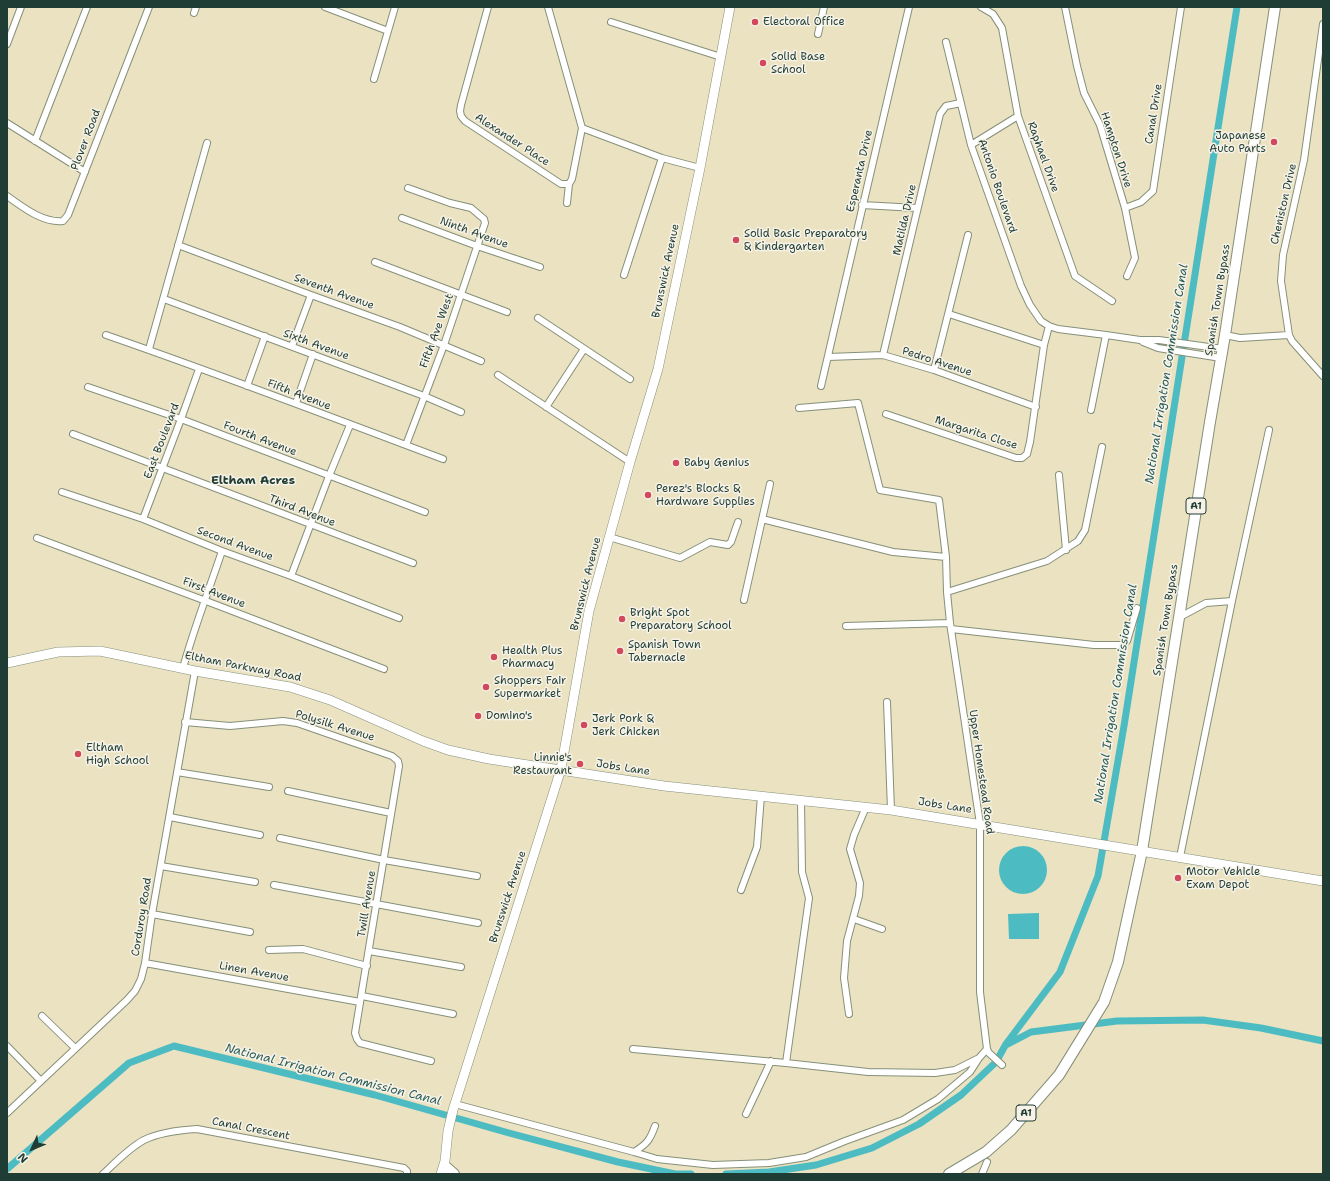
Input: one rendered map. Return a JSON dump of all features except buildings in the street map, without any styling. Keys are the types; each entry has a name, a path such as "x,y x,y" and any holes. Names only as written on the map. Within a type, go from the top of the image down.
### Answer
{"main road":[{"name":"Spanish Town Bypass","path":"950,1174 986,1152 1011,1130 1060,1075 1104,1002 1118,962 1142,851 1178,618 1225,335 1275,7"},
{"path":"445,1169 454,1174"}],"street":[{"path":"7,44 22,7"},
{"path":"35,141 86,7"},
{"name":"Plover Road","path":"7,196 33,213 54,222 63,221 68,215 149,7"},
{"path":"325,7 388,31"},
{"path":"374,79 395,7"},
{"name":"Alexander Place","path":"488,7 461,105 460,111 462,119 561,184 569,184"},
{"path":"548,7 582,128 572,179 569,184 567,203"},
{"name":"Brunswick Avenue","path":"445,1169 448,1131 454,1107 561,769 589,611 630,462 658,369 700,168 730,7"},
{"path":"818,34 824,7"},
{"name":"Esperanta Drive","path":"821,386 909,7"},
{"name":"Raphael Drive","path":"980,7 993,14 1002,28 1018,116 1076,276 1112,301"},
{"name":"Hampton Drive","path":"1064,7 1084,93 1100,125 1125,208 1135,258 1127,276"},
{"name":"Canal Drive","path":"1125,208 1141,202 1153,191 1181,7"},
{"path":"611,22 721,57"},
{"name":"Cheniston Drive","path":"1323,24 1304,160 1283,255 1281,281 1289,334 1292,341 1323,376"},
{"name":"Antonio Boulevard","path":"946,42 971,145 1021,286 1030,305 1041,321 1049,326"},
{"name":"Matilda Drive","path":"883,355 940,114 946,106 961,103"},
{"path":"971,145 1018,116"},
{"path":"7,123 85,172"},
{"path":"582,128 662,158 700,168"},
{"path":"149,349 207,143"},
{"path":"624,275 662,158"},
{"name":"Fifth Ave West","path":"406,445 444,345 485,223 484,219 471,208 450,203 408,188"},
{"path":"862,205 917,208"},
{"name":"Ninth Avenue","path":"402,218 540,267"},
{"path":"934,370 968,235"},
{"name":"Seventh Avenue","path":"178,245 400,327 481,361"},
{"path":"375,262 507,312"},
{"path":"292,346 311,295"},
{"name":"Sixth Avenue","path":"164,299 424,396 461,412"},
{"path":"949,314 1044,345"},
{"path":"538,318 630,379"},
{"path":"1049,326 1058,329 1106,334 1140,340 1178,342 1222,353"},
{"name":"Margarita Close","path":"886,414 1016,458 1022,458 1027,454 1036,406 1044,345 1049,326"},
{"name":"Fifth Avenue","path":"106,334 443,458"},
{"path":"1091,410 1106,334"},
{"path":"1225,335 1240,338 1289,334"},
{"path":"247,386 265,336"},
{"path":"1140,340 1158,348 1192,353 1222,353"},
{"path":"546,407 584,349"},
{"path":"296,403 313,354"},
{"name":"Pedro Avenue","path":"828,357 883,355 934,370 1036,406"},
{"name":"East Boulevard","path":"143,519 199,369"},
{"path":"498,375 630,462"},
{"name":"Fourth Avenue","path":"88,387 181,419 425,512"},
{"name":"Upper Homestead Road","path":"799,408 858,403 880,490 938,500 946,557 950,626 980,824 980,992 988,1051"},
{"path":"291,576 350,425"},
{"path":"1180,858 1232,602 1269,430"},
{"name":"Third Avenue","path":"73,434 413,563"},
{"path":"947,592 1047,561 1078,541 1085,530 1102,447"},
{"path":"1059,475 1066,550"},
{"path":"744,600 770,484"},
{"name":"Second Avenue","path":"62,492 143,519 222,551 399,618"},
{"path":"762,519 893,552 946,557"},
{"path":"609,537 680,558 710,542 730,544 738,522"},
{"name":"First Avenue","path":"37,538 206,600 384,669"},
{"path":"182,668 222,551"},
{"path":"1178,618 1206,603 1232,602"},
{"path":"846,626 950,626 1094,645 1122,644 1127,641 1137,608"},
{"name":"Eltham Parkway Road","path":"7,663 58,652 100,651 195,671 290,687 323,698 385,723 422,741 448,750 489,759 561,769"},
{"name":"Corduroy Road","path":"7,1113 136,991 145,963 152,914 195,671"},
{"path":"888,702 891,810"},
{"name":"Polysilk Avenue","path":"185,722 230,726 283,721 297,723 392,756 398,761 399,766"},
{"name":"Twill Avenue","path":"399,766 355,1033 356,1039 360,1043 431,1061"},
{"name":"Jobs Lane","path":"561,769 664,786 891,810 1323,881"},
{"path":"177,772 269,787"},
{"path":"288,791 391,813"},
{"path":"741,890 757,847 761,796"},
{"path":"786,1063 809,898 802,872 801,801"},
{"path":"849,1014 844,978 847,941 854,919 860,883 850,849 854,835 866,807"},
{"path":"170,817 260,835"},
{"path":"280,838 384,860 477,876"},
{"path":"161,866 255,882"},
{"path":"274,885 478,923"},
{"path":"152,914 250,932"},
{"path":"854,919 882,929"},
{"path":"269,950 303,949 366,966"},
{"path":"369,951 461,967"},
{"name":"Linen Avenue","path":"145,963 453,1014"},
{"path":"42,1016 75,1048"},
{"path":"7,1046 41,1081"},
{"path":"633,1049 868,1072 935,1073 955,1070 979,1058 988,1051 1002,1064"},
{"path":"454,1107 657,1159 713,1165 769,1163 806,1157 903,1120 938,1099 970,1072 979,1058"},
{"path":"746,1114 771,1062"},
{"path":"634,1152 644,1146 651,1139 655,1126"},
{"name":"Canal Crescent","path":"103,1174 126,1152 145,1140 178,1130 197,1129 404,1168 407,1173"},
{"path":"982,1174 987,1162"}],"water":[{"path":"1023,846 1032,848 1040,853 1045,861 1047,870 1045,879 1040,887 1032,892 1023,894 1014,892 1006,887 1001,879 999,870 1001,861 1006,853 1014,848"},
{"path":"1039,913 1039,939 1009,939 1008,914"}],"waterway":[{"name":"National Irrigation Commission Canal","path":"726,1174 769,1172 816,1165 872,1148 919,1124 961,1095 996,1062 1006,1044 1060,972 1098,876 1124,726 1237,7"},
{"path":"1008,1044 1031,1032 1117,1021 1203,1020 1261,1028 1323,1041"},
{"name":"National Irrigation Commission Canal","path":"7,1169 129,1063 174,1046 375,1095 618,1162 675,1174 691,1174"}],"place":[{"name":"Electoral Office","path":"755,22"},
{"name":"Solid Base School","path":"763,63"},
{"name":"Japanese Auto Parts","path":"1274,142"},
{"name":"Solid Basic Preparatory & Kindergarten","path":"736,240"},
{"name":"Baby Genius","path":"676,463"},
{"name":"Perez's Blocks & Hardware Supplies","path":"648,495"},
{"name":"Bright Spot Preparatory School","path":"622,619"},
{"name":"Spanish Town Tabernacle","path":"620,651"},
{"name":"Health Plus Pharmacy","path":"494,657"},
{"name":"Shoppers Fair Supermarket","path":"486,687"},
{"name":"Domino's","path":"478,716"},
{"name":"Jerk Pork & Jerk Chicken","path":"584,725"},
{"name":"Eltham High School","path":"78,754"},
{"name":"Linnie's Restaurant","path":"580,764"},
{"name":"Motor Vehicle Exam Depot","path":"1178,878"}],"district":[{"name":"Eltham Acres","path":"253,481"}]}
